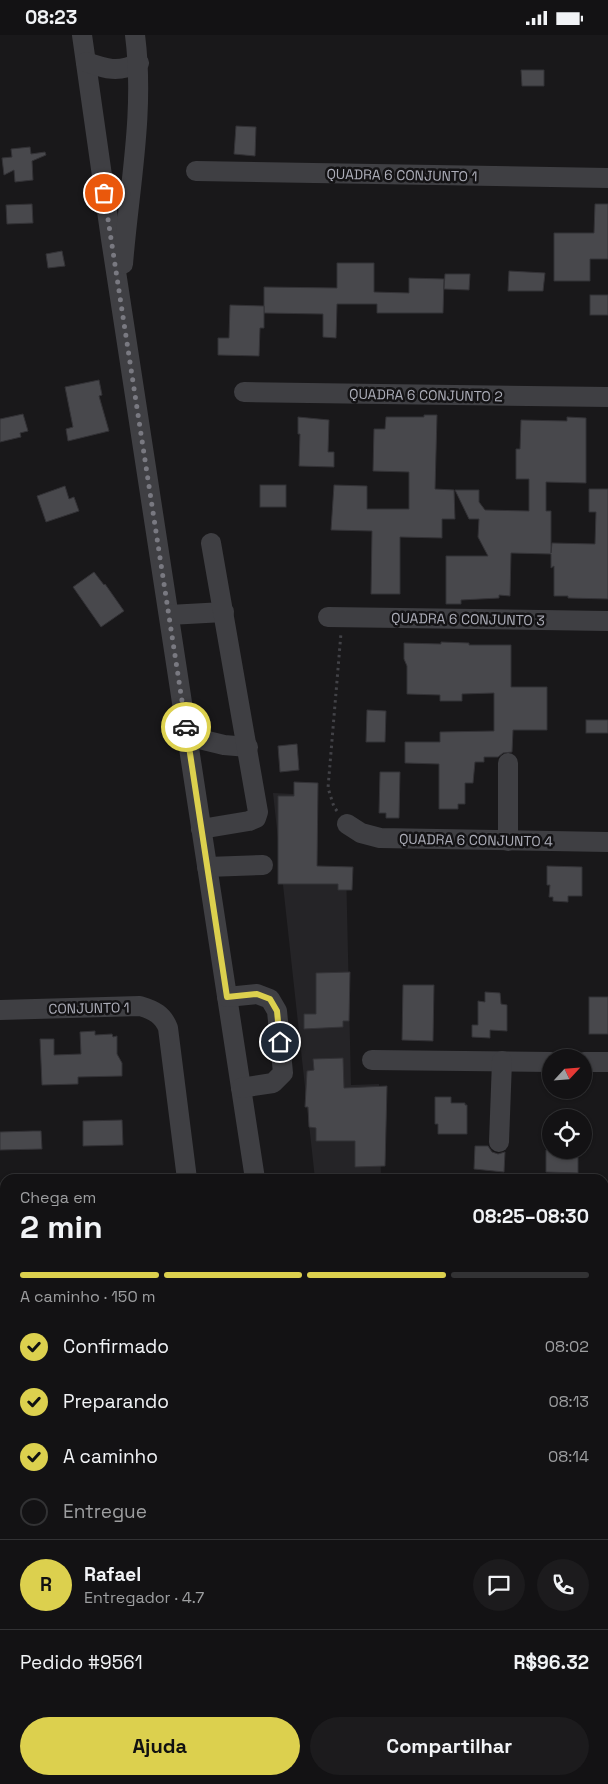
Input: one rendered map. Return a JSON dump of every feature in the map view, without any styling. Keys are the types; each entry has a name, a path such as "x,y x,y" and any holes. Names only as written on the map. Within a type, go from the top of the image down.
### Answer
{"street":[{"path":"82,35 121,303 254,1174"},
{"path":"121,303 126,226 138,132 139,63 135,35"},
{"path":"86,62 112,70 128,68 139,63"},
{"name":"QUADRA 6 CONJUNTO 1","path":"196,171 608,178"},
{"name":"QUADRA 6 CONJUNTO 2","path":"244,392 608,397"},
{"path":"202,829 249,821 256,818 258,812 211,543"},
{"path":"169,615 224,612"},
{"name":"QUADRA 6 CONJUNTO 3","path":"335,617 608,621"},
{"path":"187,736 224,745 248,747"},
{"path":"508,763 508,841"},
{"name":"QUADRA 6 CONJUNTO 4","path":"347,824 361,833 380,838 608,842"},
{"path":"207,867 263,865"},
{"path":"227,997 257,994 270,999 277,1011 283,1073 273,1083 241,1088"},
{"name":"CONJUNTO 1","path":"0,1010 140,1007 159,1014 164,1019 168,1028 186,1174"},
{"path":"372,1060 542,1062"},
{"path":"499,1142 502,1061"},
{"path":"592,1062 608,1062"}],"path":[{"path":"335,617 328,788 334,807 347,824"}],"shaded area":[{"path":"273,793 315,795 312,867 346,867 351,1085 379,1084 381,1174 314,1174"}],"building":[{"path":"521,70 544,70 544,86 522,86"},
{"path":"236,126 256,127 255,156 234,154"},
{"path":"30,147 31,154 45,152 46,155 32,161 33,180 15,182 14,170 4,175 2,158 12,157 11,149"},
{"path":"32,204 33,223 7,224 6,205"},
{"path":"595,204 608,204 608,259 590,259 590,281 554,281 554,233 594,233"},
{"path":"62,251 65,266 48,268 46,254"},
{"path":"337,263 374,263 374,292 409,293 409,278 444,279 443,313 377,313 377,304 337,304 336,338 323,337 323,314 264,313 264,287 337,288"},
{"path":"509,271 545,273 543,291 508,291"},
{"path":"445,274 470,274 469,290 444,289"},
{"path":"590,295 608,295 608,315 590,315"},
{"path":"230,305 264,306 264,328 260,328 259,356 218,355 218,338 229,338"},
{"path":"99,380 102,395 99,396 109,431 68,441 66,429 73,427 65,387"},
{"path":"23,414 28,431 20,433 21,437 0,442 0,419"},
{"path":"424,415 437,415 435,489 454,490 455,519 442,519 442,538 400,537 400,594 371,594 372,531 331,530 334,485 367,486 367,509 409,509 409,472 373,471 374,429 385,429 386,417 424,417"},
{"path":"298,417 329,420 328,452 334,452 334,467 299,466 300,434 298,434"},
{"path":"567,417 586,418 586,483 546,482 546,511 551,511 551,553 552,543 595,544 596,512 589,512 589,489 608,489 608,599 554,596 554,566 551,568 551,554 511,553 510,596 499,595 499,598 461,600 461,604 446,604 446,556 488,556 478,537 479,519 469,519 455,490 479,490 479,502 485,510 529,511 529,479 516,479 516,449 520,449 521,420 567,421"},
{"path":"260,485 286,485 286,507 260,507"},
{"path":"65,486 69,499 74,497 79,511 46,522 37,496"},
{"path":"94,572 124,611 101,627 73,587"},
{"path":"441,642 469,643 469,645 511,645 511,687 547,687 547,730 513,730 512,752 503,753 498,757 484,757 484,762 475,762 473,783 465,783 465,804 458,804 458,809 439,809 439,764 405,763 405,742 440,742 440,732 494,731 494,693 462,694 462,701 440,701 440,695 407,694 407,666 404,659 404,643 441,644"},
{"path":"367,710 386,711 385,742 366,742"},
{"path":"586,720 608,720 608,733 586,733"},
{"path":"297,744 299,770 280,772 278,746"},
{"path":"380,772 400,772 399,818 386,818 386,813 379,813"},
{"path":"294,782 318,783 317,866 353,867 352,890 338,890 338,884 278,884 278,796 294,796"},
{"path":"547,866 582,867 582,896 568,896 568,902 553,901 553,897 549,897 550,885 547,885"},
{"path":"350,972 349,1021 343,1021 343,1027 304,1029 304,1014 316,1014 316,973"},
{"path":"403,985 434,985 433,1041 402,1040"},
{"path":"485,992 500,993 501,1004 507,1005 507,1031 490,1030 490,1038 472,1037 472,1025 478,1025 478,1001 485,1002"},
{"path":"589,997 608,997 608,1034 589,1034"},
{"path":"95,1031 95,1035 112,1034 113,1037 117,1036 117,1054 122,1063 122,1076 78,1077 78,1084 42,1085 40,1039 54,1039 54,1055 81,1054 80,1032"},
{"path":"343,1058 344,1088 387,1086 385,1166 355,1167 355,1141 316,1141 316,1128 309,1127 308,1107 305,1107 307,1071 314,1070 313,1059"},
{"path":"435,1097 451,1097 451,1103 465,1103 467,1105 467,1134 438,1134 438,1124 435,1124"},
{"path":"122,1120 123,1145 83,1146 83,1121"},
{"path":"41,1131 42,1149 0,1150 0,1132"},
{"path":"475,1146 488,1146 492,1152 498,1154 505,1152 504,1172 474,1169"},
{"path":"546,1159 578,1159 578,1173 546,1172"}],"way so far":[{"path":"104,193 186,727"}],"route":[{"path":"186,727 227,997 257,994 270,999 277,1011 280,1042"}]}
